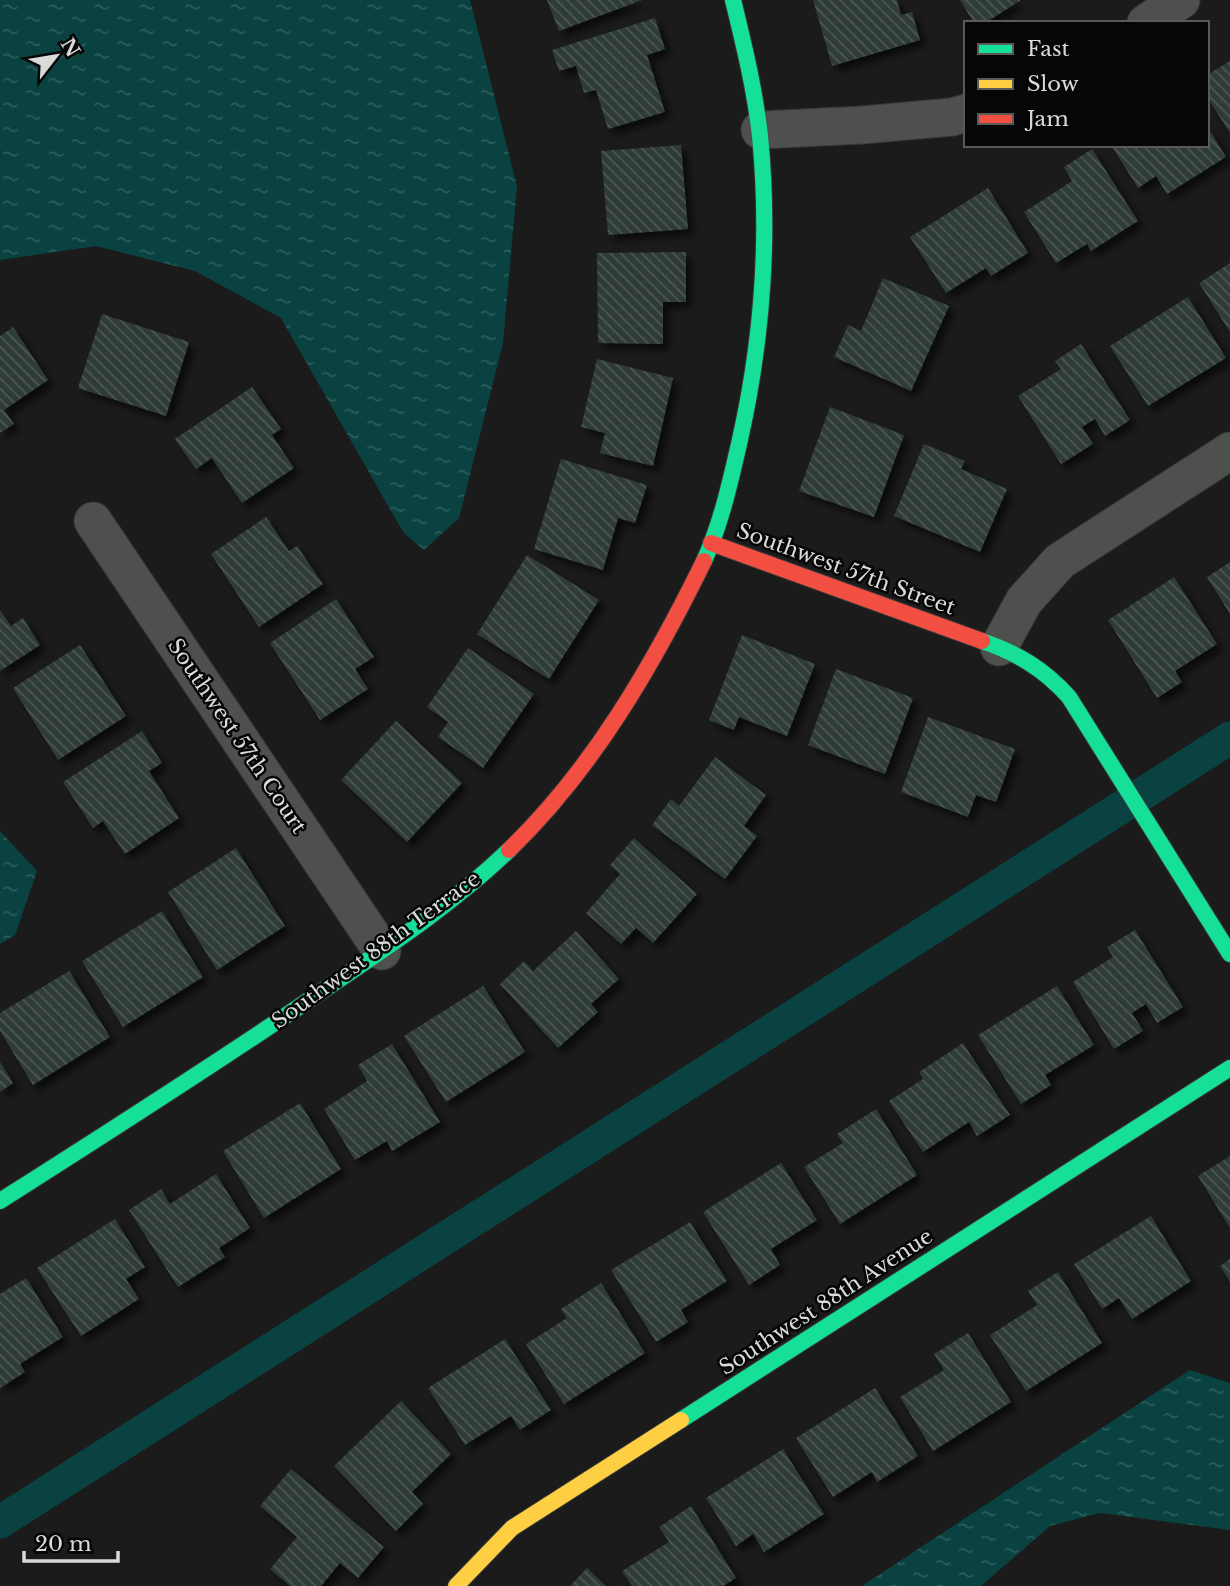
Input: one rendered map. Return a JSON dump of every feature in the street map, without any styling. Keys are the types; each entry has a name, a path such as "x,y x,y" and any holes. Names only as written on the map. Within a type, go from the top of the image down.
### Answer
{"street":[{"name":"Southwest 57th Street","path":"733,0 747,48 760,130 763,257 756,360 744,426 711,543 999,647 1030,660 1049,674 1069,697 1086,723 1230,954"},
{"path":"1149,21 1181,0"},
{"path":"760,130 862,125 964,114"},
{"path":"999,647 1024,601 1060,561 1230,451"},
{"name":"Southwest 57th Court","path":"93,521 382,951"},
{"name":"Southwest 88th Terrace","path":"0,1201 219,1062 382,951 453,898 503,855 564,789 600,741 677,617 711,543"},
{"name":"Southwest 88th Avenue","path":"456,1586 512,1528 1230,1068"}],"water":[{"path":"0,0 470,0 517,186 503,343 459,518 424,550 403,532 281,318 195,271 96,246 0,260"},
{"path":"0,831 37,871 15,935 0,944"},
{"path":"1190,1370 1230,1383 1230,1530 1100,1513 1050,1526 981,1586 862,1586"}],"building":[{"path":"547,0 642,0 559,31"},
{"path":"813,0 897,0 901,15 912,12 920,40 832,66"},
{"path":"960,0 1021,0 988,21 973,21"},
{"path":"655,18 665,49 647,55 665,112 608,129 596,90 584,93 576,66 559,71 552,50"},
{"path":"1230,61 1230,133 1209,100 1209,74"},
{"path":"1209,129 1226,157 1167,194 1156,176 1138,188 1112,147 1209,147"},
{"path":"681,145 688,229 608,235 601,151"},
{"path":"1092,149 1138,221 1091,251 1087,244 1056,263 1024,212 1072,181 1064,167"},
{"path":"988,188 1028,253 991,276 986,268 946,293 910,237"},
{"path":"686,252 686,302 663,302 663,344 598,343 597,253"},
{"path":"1230,263 1230,332 1199,283"},
{"path":"883,278 949,306 911,391 834,357 848,325 861,331"},
{"path":"1188,297 1226,358 1148,406 1110,346"},
{"path":"102,314 189,342 166,416 78,388"},
{"path":"13,327 48,380 4,410 14,424 0,433 0,336"},
{"path":"1081,344 1130,420 1105,436 1095,419 1082,427 1093,444 1061,464 1018,396 1061,369 1055,361"},
{"path":"597,359 673,378 653,466 600,453 605,433 581,427"},
{"path":"252,387 281,429 272,435 294,468 242,503 212,458 196,469 175,439"},
{"path":"830,407 904,435 874,517 799,491"},
{"path":"924,444 965,461 961,469 1007,489 980,552 894,516"},
{"path":"561,459 647,485 635,523 618,518 603,570 534,549"},
{"path":"266,517 289,551 297,546 323,584 259,627 211,554"},
{"path":"527,555 599,600 549,679 477,634"},
{"path":"1230,562 1230,614 1207,577"},
{"path":"1174,577 1217,644 1175,671 1182,682 1157,698 1108,620"},
{"path":"336,599 374,657 355,669 368,689 320,720 270,643"},
{"path":"0,610 11,626 23,618 40,645 0,671"},
{"path":"742,635 815,664 787,736 739,717 734,730 709,720"},
{"path":"80,645 126,716 58,760 13,688"},
{"path":"468,648 534,694 483,768 438,737 448,722 427,707"},
{"path":"836,669 913,698 885,774 808,745"},
{"path":"928,717 1015,749 996,802 976,795 968,817 901,792"},
{"path":"396,721 462,783 407,842 341,780"},
{"path":"142,731 162,763 149,771 179,818 125,854 103,821 93,828 63,782"},
{"path":"715,757 766,795 744,826 757,836 725,879 652,825 671,799 679,806"},
{"path":"634,838 697,894 653,943 636,928 621,944 586,913 620,874 610,865"},
{"path":"236,848 285,926 217,970 168,892"},
{"path":"162,911 203,977 123,1027 82,961"},
{"path":"1135,930 1183,1007 1157,1023 1146,1004 1132,1013 1143,1031 1114,1049 1073,982 1113,957 1107,947"},
{"path":"576,931 619,979 591,1004 598,1012 558,1048 500,984 524,961 533,971"},
{"path":"69,971 110,1037 33,1085 0,1031 0,1013"},
{"path":"483,986 525,1052 446,1102 404,1036"},
{"path":"1057,986 1094,1045 1045,1075 1051,1085 1021,1104 978,1035"},
{"path":"963,1043 1010,1115 977,1136 969,1122 923,1152 889,1101 923,1079 919,1072"},
{"path":"392,1044 440,1122 392,1151 387,1141 355,1160 324,1109 367,1081 358,1065"},
{"path":"0,1062 13,1083 0,1092"},
{"path":"300,1103 341,1169 264,1218 223,1151"},
{"path":"876,1109 917,1175 840,1224 804,1167 843,1143 837,1134"},
{"path":"1230,1156 1230,1228 1198,1176"},
{"path":"781,1163 817,1220 771,1249 780,1265 749,1285 703,1212"},
{"path":"216,1174 250,1228 219,1248 225,1257 178,1287 129,1210 161,1189 170,1204"},
{"path":"1151,1216 1191,1281 1132,1319 1119,1298 1102,1309 1074,1264"},
{"path":"115,1219 145,1267 126,1279 139,1299 81,1336 37,1268"},
{"path":"690,1222 727,1281 681,1310 688,1322 656,1342 611,1270"},
{"path":"1230,1259 1230,1282 1220,1266"},
{"path":"1058,1272 1102,1343 1026,1391 990,1335 1037,1305 1028,1291"},
{"path":"26,1278 63,1337 20,1364 25,1372 0,1388 0,1294"},
{"path":"601,1283 645,1353 564,1404 526,1344 567,1318 561,1309"},
{"path":"968,1333 1011,1402 933,1451 900,1397 944,1370 934,1354"},
{"path":"505,1339 551,1410 520,1430 511,1416 465,1445 428,1388"},
{"path":"875,1388 918,1456 877,1482 872,1472 833,1497 796,1438"},
{"path":"401,1401 451,1454 412,1492 423,1504 396,1531 334,1466"},
{"path":"783,1449 824,1514 764,1552 753,1534 736,1546 706,1498"},
{"path":"291,1469 384,1547 358,1578 340,1563 321,1586 290,1586 270,1569 297,1537 260,1506"},
{"path":"691,1506 736,1578 723,1586 632,1586 622,1571 669,1542 659,1527"},
{"path":"587,1568 606,1586 570,1586"}],"waterway":[{"path":"0,1522 1230,738"}],"traffic: fast":[{"path":"704,561 720,518 739,444 753,368 762,291 764,213 760,136 733,0"},
{"path":"982,641 1029,663 1050,678 1069,697 1230,954"},
{"path":"0,1201 194,1077 387,947 438,911 509,850"},
{"path":"681,1420 1230,1068"}],"traffic: slow":[{"path":"456,1586 512,1528 681,1420"}],"traffic: jam":[{"path":"711,543 982,641"},
{"path":"509,850 568,785 619,714 664,639 704,561"}]}
